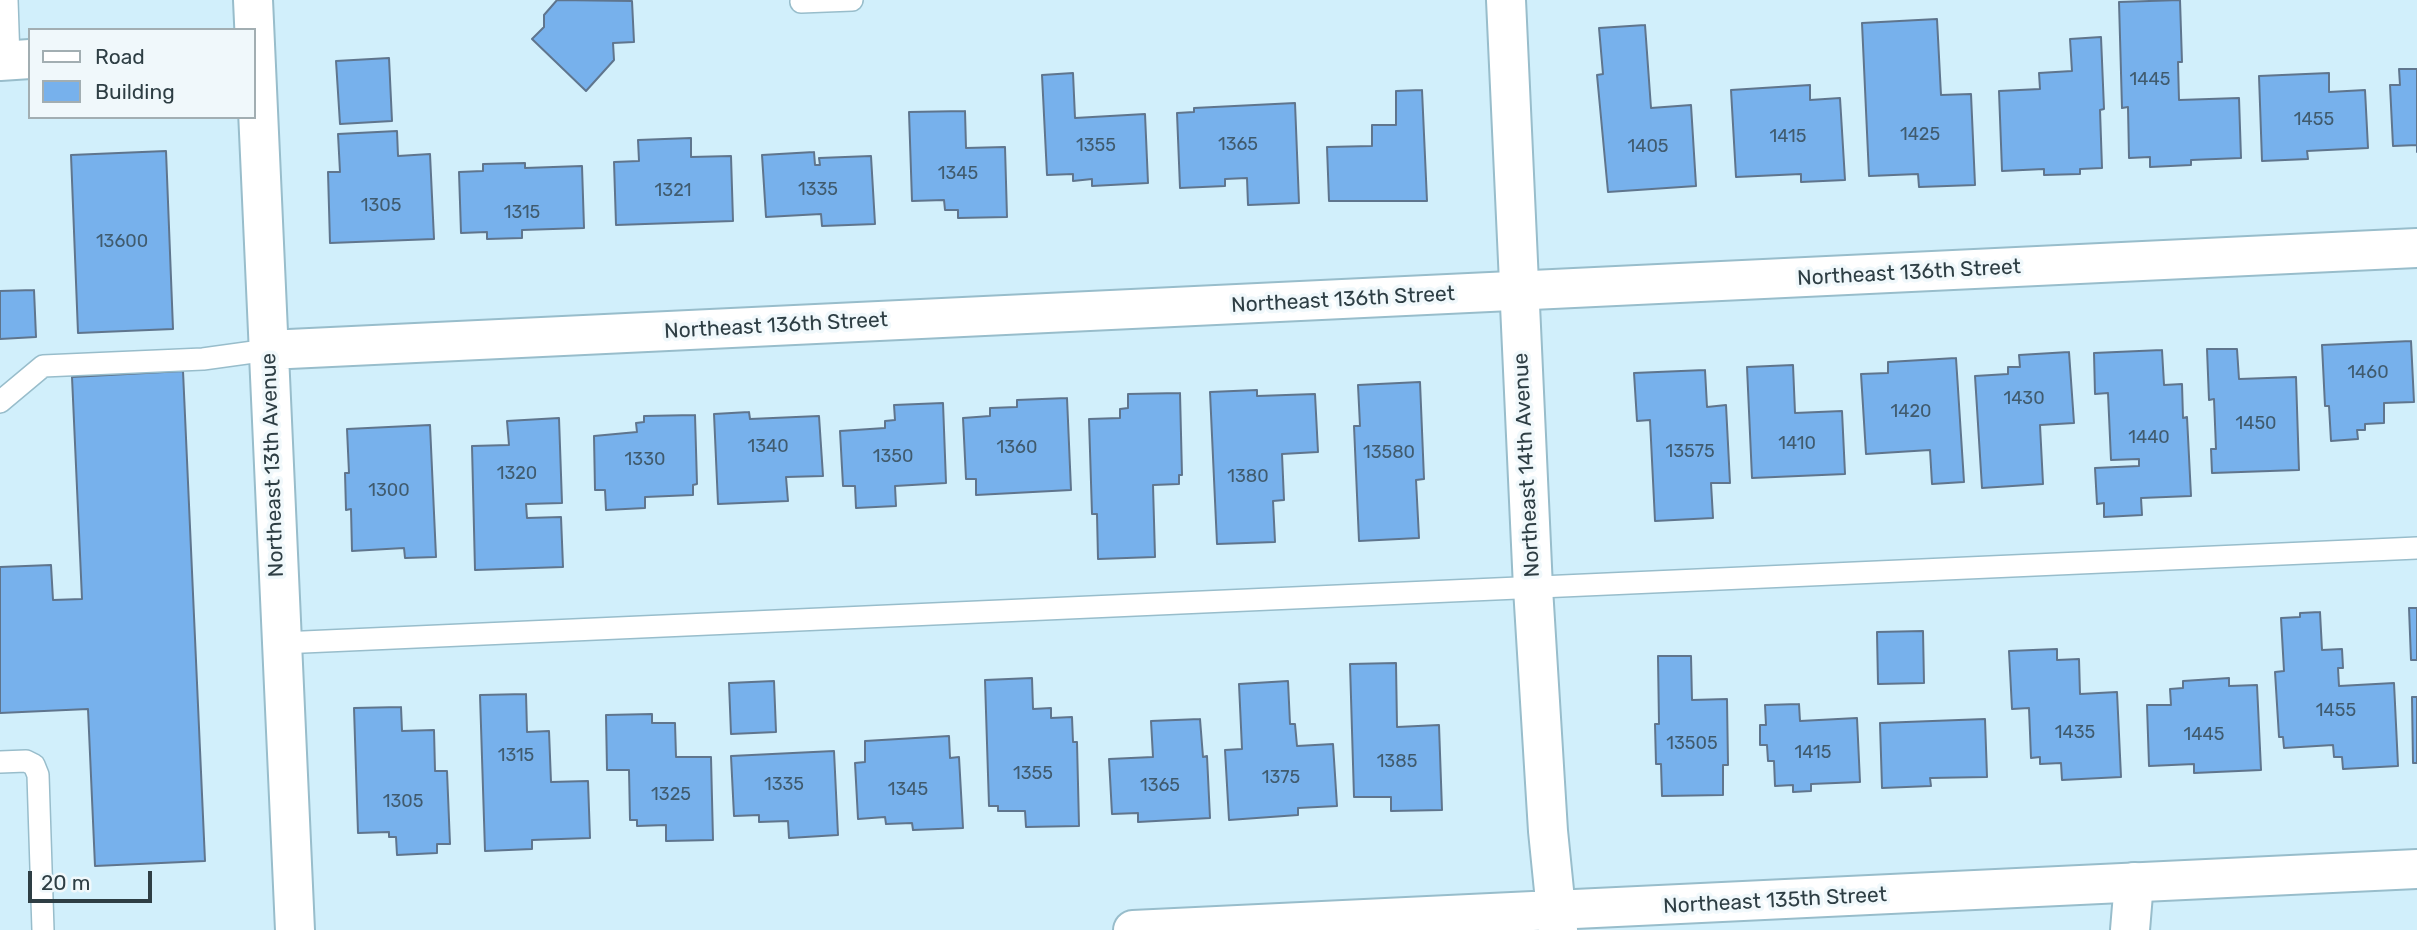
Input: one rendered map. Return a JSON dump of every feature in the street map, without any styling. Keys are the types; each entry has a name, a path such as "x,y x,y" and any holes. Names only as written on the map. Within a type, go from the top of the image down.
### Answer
{"street":[{"name":"Northeast 13th Avenue","path":"253,0 254,28"},
{"name":"Northeast 14th Avenue","path":"1506,0 1533,588 1548,831 1557,920"},
{"name":"Northeast 13th Avenue","path":"256,74 295,930"},
{"name":"Northeast 136th Street","path":"268,350 2417,248"},
{"name":"Northeast 135th Street","path":"1133,930 1557,920 2134,883 2417,869"},
{"path":"2130,930 2134,883"}],"lane":[{"path":"7,0 13,60"},
{"path":"801,2 852,0"},
{"path":"0,402 43,366 203,359 268,350"},
{"path":"281,643 2417,548"},
{"path":"0,762 26,761 34,765 38,775 43,930"}],"building":[{"path":"557,0 632,1 634,42 613,43 614,60 586,91 532,39 544,27 544,15"},
{"path":"2180,0 2182,62 2178,62 2179,100 2239,98 2241,158 2191,160 2191,165 2150,167 2150,157 2129,158 2128,107 2122,108 2119,2"},
{"path":"1937,19 1941,95 1971,94 1975,185 1919,187 1918,174 1869,176 1862,23"},
{"path":"1645,25 1651,108 1691,105 1696,186 1608,192 1597,75 1603,74 1599,28"},
{"path":"2101,37 2104,109 2100,110 2102,168 2080,169 2080,174 2044,175 2044,169 2002,171 1999,91 2040,89 2039,73 2072,71 2070,39"},
{"path":"389,58 392,121 340,124 336,61"},
{"path":"2399,69 2417,69 2417,145 2393,146 2390,85 2400,85"},
{"path":"1073,73 1075,118 1145,114 1148,183 1092,186 1092,179 1073,181 1073,174 1047,175 1042,75"},
{"path":"2329,73 2329,92 2365,90 2368,148 2307,151 2308,159 2262,161 2259,76"},
{"path":"1810,85 1810,100 1840,98 1845,180 1801,182 1801,174 1736,177 1731,90"},
{"path":"1422,90 1427,201 1329,201 1327,147 1372,146 1372,125 1396,125 1396,91"},
{"path":"1295,103 1299,203 1248,205 1247,178 1225,179 1225,186 1180,188 1177,113 1194,112 1194,108"},
{"path":"965,111 966,148 1005,147 1007,217 958,218 958,210 945,210 944,200 912,201 909,112"},
{"path":"397,131 398,156 430,154 434,239 330,243 328,172 340,172 338,134"},
{"path":"691,138 691,157 731,156 733,221 616,225 614,162 639,161 638,140"},
{"path":"166,151 173,329 78,333 71,155"},
{"path":"814,152 815,165 820,165 819,158 871,156 875,224 822,226 821,214 766,217 762,155"},
{"path":"525,163 525,168 582,166 584,228 522,230 522,238 487,239 487,232 461,233 459,172 483,171 483,164"},
{"path":"34,290 36,337 0,339 0,291"},
{"path":"2411,341 2414,402 2384,403 2384,423 2365,424 2365,430 2357,430 2358,439 2331,441 2329,406 2325,406 2322,345"},
{"path":"2207,349 2237,349 2239,379 2296,377 2299,470 2212,473 2211,449 2216,449 2214,399 2209,400"},
{"path":"2162,350 2164,385 2182,384 2183,418 2187,417 2191,496 2141,498 2142,515 2104,517 2104,503 2097,504 2095,468 2139,466 2139,459 2111,460 2108,393 2095,394 2094,353"},
{"path":"2069,352 2074,423 2040,425 2043,484 1982,488 1975,376 2008,374 2008,367 2020,367 2019,355"},
{"path":"1956,358 1964,482 1932,484 1930,450 1866,454 1861,374 1888,373 1888,362"},
{"path":"1793,365 1795,413 1842,411 1845,474 1752,478 1747,367"},
{"path":"1705,370 1707,407 1726,405 1730,483 1711,483 1713,518 1655,521 1650,420 1637,421 1634,373"},
{"path":"183,371 205,861 95,866 88,709 0,713 0,567 51,565 53,600 82,599 72,377"},
{"path":"1420,382 1424,479 1416,480 1419,538 1359,541 1354,426 1360,426 1358,385"},
{"path":"1257,390 1257,396 1315,394 1318,452 1282,454 1284,500 1273,501 1275,542 1217,544 1210,392"},
{"path":"1180,393 1182,475 1179,475 1179,484 1153,485 1155,557 1098,559 1097,514 1092,514 1089,419 1120,418 1120,409 1128,408 1128,394"},
{"path":"1067,398 1071,490 976,495 976,479 966,479 963,418 990,416 990,408 1017,407 1017,400"},
{"path":"943,403 946,483 895,486 896,506 856,508 855,486 843,486 840,431 885,428 885,421 895,420 894,405"},
{"path":"749,412 750,419 819,416 823,476 786,477 788,501 718,504 714,414"},
{"path":"695,415 697,484 693,485 693,495 645,497 645,508 606,510 605,490 595,490 594,436 637,432 636,423 644,422 644,416"},
{"path":"559,418 562,503 526,504 527,518 561,517 563,567 475,570 472,446 509,445 507,421"},
{"path":"430,425 436,557 405,558 404,548 352,551 351,509 346,510 345,473 349,473 347,429"},
{"path":"2409,608 2417,608 2417,660 2411,660"},
{"path":"2320,612 2322,650 2342,649 2343,668 2338,668 2339,686 2394,683 2398,766 2343,769 2342,757 2334,757 2333,745 2284,748 2283,737 2279,737 2275,672 2284,671 2281,618"},
{"path":"1923,631 1924,683 1878,684 1877,632"},
{"path":"2057,649 2057,660 2079,659 2080,694 2117,692 2121,777 2062,780 2061,763 2040,764 2040,757 2031,758 2029,708 2012,709 2009,651"},
{"path":"1658,656 1691,656 1692,700 1727,699 1728,765 1723,765 1723,795 1662,796 1661,764 1656,764 1655,724 1659,724"},
{"path":"1396,663 1397,727 1439,725 1442,810 1391,811 1391,797 1354,797 1350,664"},
{"path":"1032,678 1033,709 1051,708 1051,718 1072,717 1073,742 1077,742 1079,826 1026,827 1025,811 998,811 998,806 989,806 985,680"},
{"path":"2229,678 2229,686 2257,685 2261,770 2194,773 2194,764 2149,766 2147,705 2171,705 2170,689 2183,688 2183,681"},
{"path":"774,681 776,732 731,734 729,683"},
{"path":"1288,681 1290,724 1295,724 1297,746 1333,744 1337,806 1298,808 1298,815 1229,820 1225,750 1242,749 1239,684"},
{"path":"526,694 527,732 549,731 551,782 588,781 590,838 532,840 532,849 485,851 480,695"},
{"path":"2412,697 2417,697 2417,763 2413,763"},
{"path":"1799,704 1800,721 1857,718 1860,782 1811,784 1811,791 1793,792 1793,785 1775,786 1774,761 1768,761 1767,745 1760,745 1760,725 1766,725 1765,705"},
{"path":"401,707 402,731 434,730 435,771 447,771 450,844 437,844 437,853 397,855 396,837 389,837 389,832 358,833 354,708"},
{"path":"652,714 652,723 675,723 676,757 711,757 713,840 666,841 666,825 637,826 637,820 630,820 629,770 607,770 606,715"},
{"path":"1200,719 1203,757 1207,756 1210,818 1138,822 1138,813 1112,814 1109,759 1153,757 1151,721"},
{"path":"1985,719 1987,777 1930,778 1931,786 1882,788 1880,723"},
{"path":"949,736 950,758 959,757 963,828 913,830 912,823 886,824 885,817 858,819 855,763 865,762 865,741"},
{"path":"834,751 838,835 789,838 788,821 759,822 759,815 734,816 731,756"}]}
